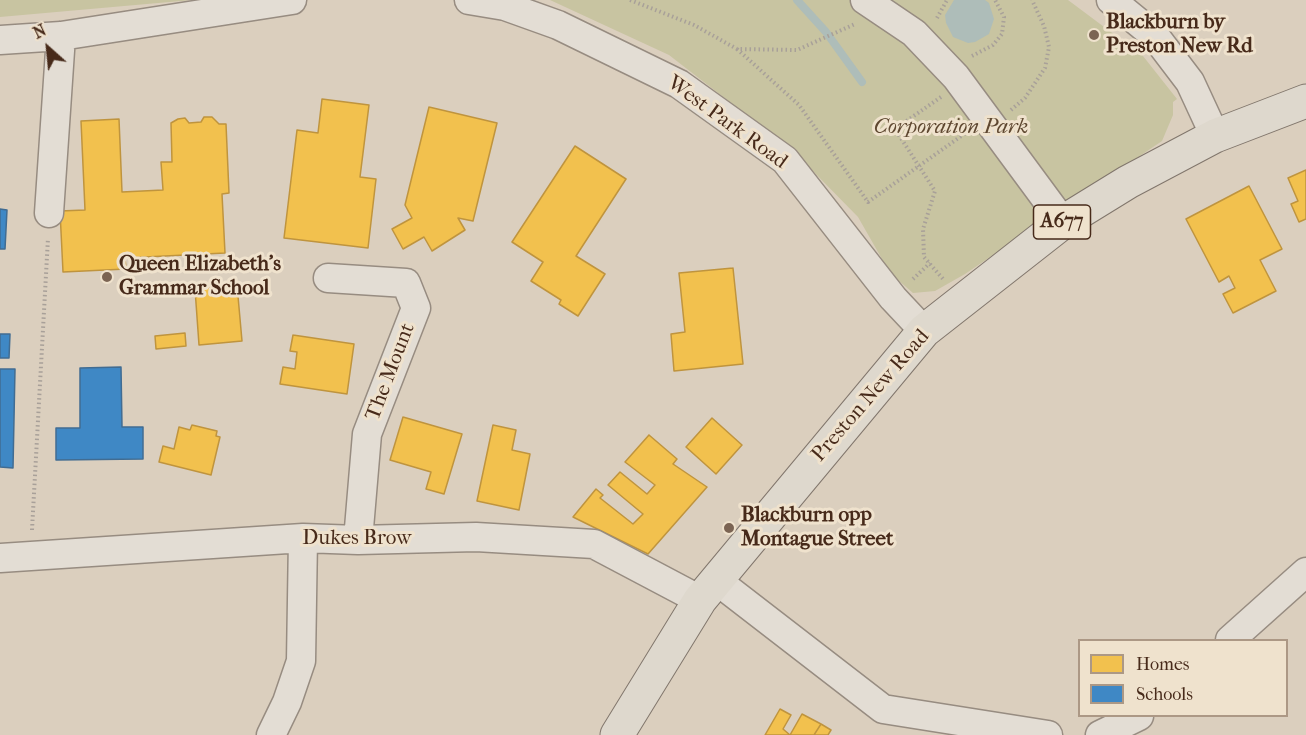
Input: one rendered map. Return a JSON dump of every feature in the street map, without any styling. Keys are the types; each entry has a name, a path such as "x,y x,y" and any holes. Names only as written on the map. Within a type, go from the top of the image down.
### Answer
{"highway":[{"name":"Preston New Road","path":"626,732 708,590 924,331 1063,222 1128,182 1215,136 1306,101"}],"street":[{"path":"0,40 61,36 292,0"},
{"name":"West Park Road","path":"469,0 505,6 558,25 678,84 785,160 892,298 924,331"},
{"path":"865,0 914,33 955,76 1063,222"},
{"path":"1111,0 1155,36 1190,82 1215,136"},
{"path":"49,213 61,36"},
{"name":"The Mount","path":"328,278 406,283 416,308 367,434 358,540"},
{"name":"Dukes Brow","path":"0,558 31,558 303,538 358,540 476,537 594,544 708,590 883,709 1047,735"},
{"path":"271,735 287,702 301,661 303,538"},
{"path":"1231,639 1306,572"},
{"path":"1100,735 1136,717"}],"path":[{"path":"630,0 694,25 737,49 799,105 868,202 1024,98 1045,68 1049,47 1044,26 1032,0"},
{"path":"963,300 924,257 923,229 935,191 921,165 895,129 993,45 1002,34 1004,17 995,0"},
{"path":"737,49 797,50 844,30"},
{"path":"31,558 33,471 49,213"}],"green space":[{"path":"0,0 192,0 0,17"},
{"name":"Corporation Park","path":"550,0 1068,0 1143,56 1177,99 1173,102 1173,115 1162,141 965,274 935,291 913,293 890,273 858,217 805,163 753,120 669,55"}],"shaded area":[{"path":"954,0 985,0 989,3 994,19 989,34 975,42 968,43 953,37 945,15"}],"building: Homes":[{"path":"322,99 369,105 360,177 376,179 368,248 284,238 297,130 318,133"},
{"path":"429,107 497,123 473,221 458,218 465,230 432,251 424,237 403,249 392,229 412,218 405,205"},
{"path":"204,117 212,117 219,124 226,124 229,193 222,194 225,253 125,258 126,269 63,272 60,211 85,210 81,121 119,119 122,192 163,190 161,162 172,162 171,123 185,118 189,123 201,122"},
{"path":"575,146 626,179 576,256 605,274 578,316 559,304 561,300 531,281 543,262 512,242"},
{"path":"1306,170 1306,219 1299,222 1291,204 1298,201 1288,178"},
{"path":"1249,186 1282,249 1260,260 1276,291 1233,313 1223,294 1235,288 1229,276 1219,282 1186,219"},
{"path":"733,268 743,364 674,371 671,334 685,332 679,273"},
{"path":"237,285 242,341 199,345 195,289"},
{"path":"185,333 186,346 156,349 155,336"},
{"path":"293,335 354,344 347,394 280,384 283,367 295,369 297,352 290,351"},
{"path":"403,417 462,434 444,494 426,489 431,472 390,460"},
{"path":"712,418 742,445 716,474 686,447"},
{"path":"192,425 217,431 216,436 220,437 211,475 159,462 163,446 174,449 179,427 190,430"},
{"path":"493,425 516,430 512,450 530,454 519,510 477,501"},
{"path":"649,435 677,459 673,464 707,487 648,554 573,517 596,489 603,495 600,498 633,524 643,514 608,485 620,472 647,494 655,485 625,462"},
{"path":"780,709 791,715 783,729 790,735 765,735"},
{"path":"802,714 821,724 814,735 790,735"},
{"path":"821,724 831,730 828,735 814,735"}],"building: Schools":[{"path":"0,209 7,210 5,249 0,249"},
{"path":"0,334 10,334 9,358 0,358"},
{"path":"121,367 122,427 143,427 143,459 56,460 56,428 80,428 80,368"},
{"path":"0,369 15,369 13,468 0,467"}],"waterway":[{"path":"797,0 826,32 862,82"}],"place":[{"name":"Blackburn by Preston New Rd","path":"1094,35"},
{"name":"Queen Elizabeth's Grammar School","path":"107,277"},
{"name":"Blackburn opp Montague Street","path":"729,528"}]}
